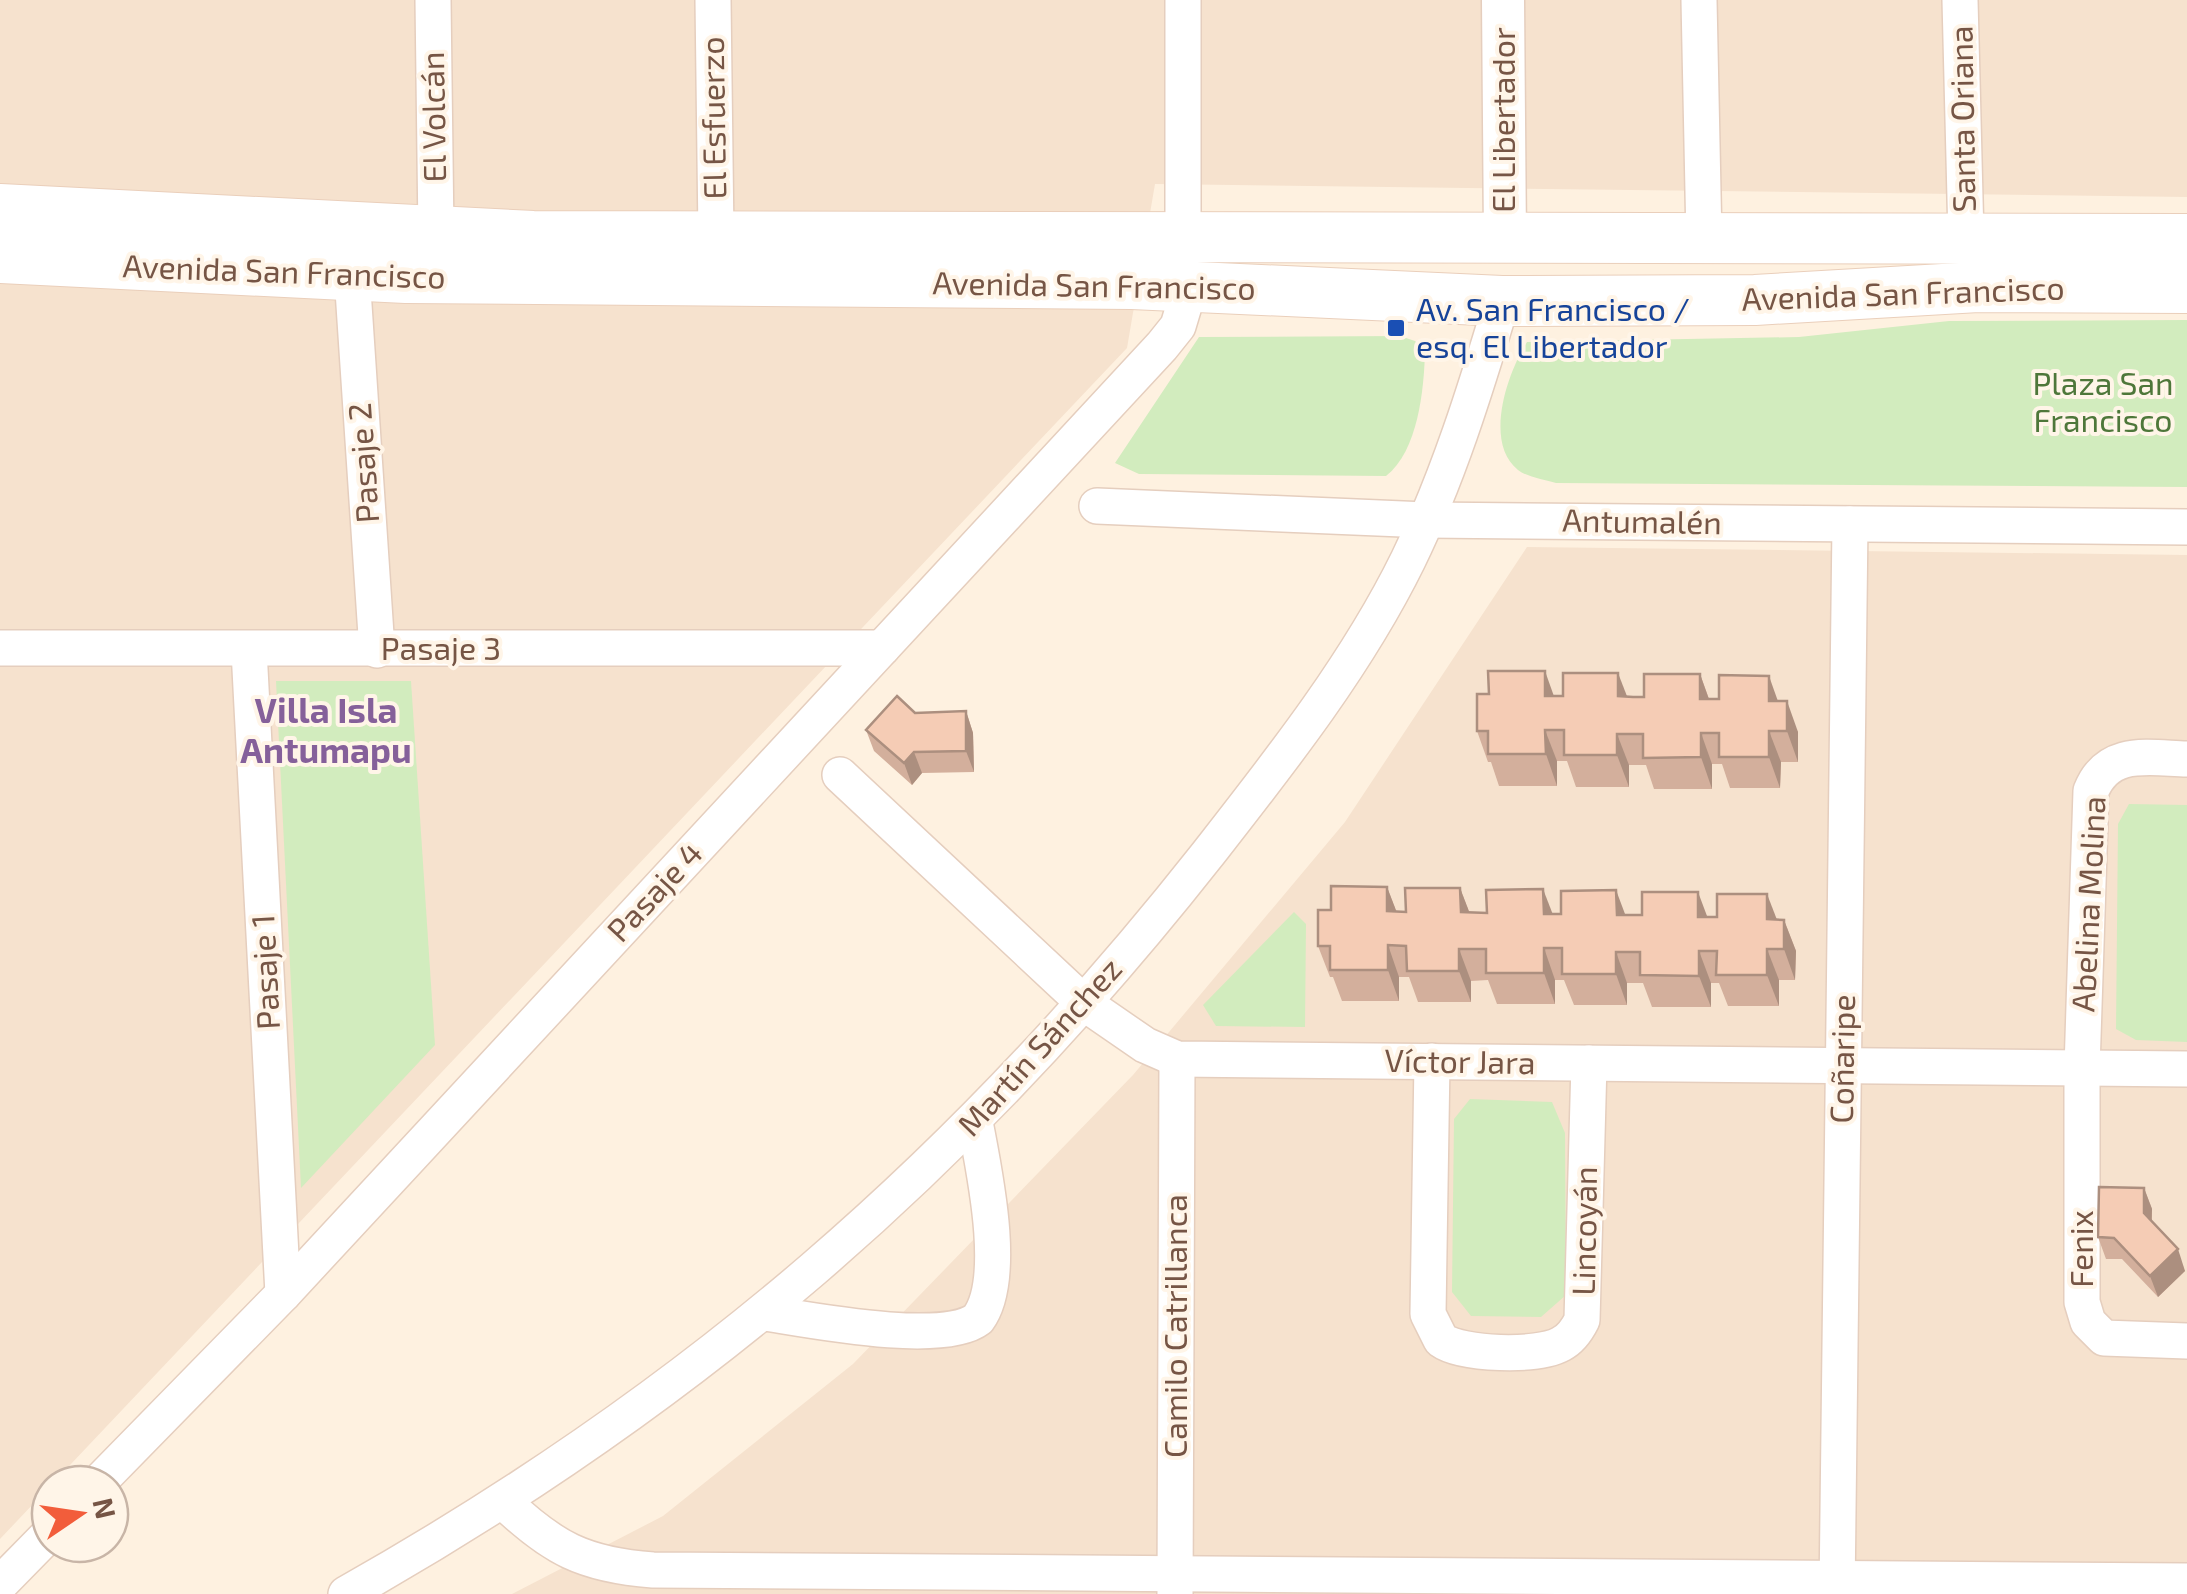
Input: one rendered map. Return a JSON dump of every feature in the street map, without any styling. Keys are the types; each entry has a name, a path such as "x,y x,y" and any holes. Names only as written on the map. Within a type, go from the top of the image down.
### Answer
{"main road":[{"name":"Avenida San Francisco","path":"0,209 436,234 1525,241 2187,239"},
{"path":"1502,300 1521,264 1525,241"},
{"name":"Avenida San Francisco","path":"0,258 352,276 1190,286 1502,300 1755,300 1962,287 2187,288"}],"street":[{"name":"El Volcán","path":"433,0 436,234"},
{"name":"El Esfuerzo","path":"712,0 716,236"},
{"path":"1183,0 1183,238"},
{"name":"El Libertador","path":"1504,0 1525,241"},
{"path":"1698,0 1704,240"},
{"name":"Santa Oriana","path":"1960,0 1966,238"},
{"name":"Pasaje 2","path":"352,276 377,650"},
{"name":"Pasaje 4","path":"117,1464 283,1294 1162,346 1178,326 1190,286"},
{"name":"Martín Sánchez","path":"346,1594 503,1501 765,1313 894,1200 975,1122 1084,1002 1162,912 1278,761 1386,600 1426,520 1502,300"},
{"name":"Antumalén","path":"1097,506 1426,520 2187,527"},
{"name":"Coñaripe","path":"1837,1586 1850,524"},
{"name":"Pasaje 3","path":"0,648 882,648"},
{"name":"Pasaje 1","path":"249,650 283,1294"},
{"name":"Abelina Molina","path":"2082,1068 2092,792 2102,770 2123,758 2187,759"},
{"name":"Víctor Jara","path":"840,775 1084,1002 1145,1045 1177,1059 2187,1069"},
{"name":"Camilo Catrillanca","path":"1175,1584 1177,1059"},
{"name":"Lincoyán","path":"1432,1062 1428,1314 1441,1340 1473,1351 1545,1350 1570,1338 1582,1320 1589,1063"},
{"name":"Fenix","path":"2082,1068 2083,1313 2094,1331 2117,1342 2187,1341"},
{"path":"765,1313 888,1329 950,1330 978,1319 989,1297 990,1248 975,1122"},
{"path":"503,1501 542,1539 568,1552 638,1569 966,1583 1837,1586 2187,1581"},
{"path":"0,1584 30,1553"}],"shaded area":[{"path":"0,0 2187,0 2187,197 1155,184 1127,348 71,1464 30,1464 30,1507 0,1539"},
{"path":"1527,547 2187,555 2187,1594 512,1594 663,1516 853,1364 1133,1075 1345,822"}],"green space":[{"name":"Plaza San Francisco","path":"2187,320 2187,487 1556,483 1518,470 1502,442 1502,407 1527,342 1799,337 1949,321"},
{"path":"1400,336 1415,341 1425,351 1423,383 1412,436 1397,465 1386,476 1139,474 1115,463 1199,337"},
{"path":"276,681 411,681 435,1045 301,1188"},
{"path":"2129,804 2187,805 2187,1042 2136,1040 2116,1029 2118,824"},
{"path":"1294,912 1306,924 1305,1027 1216,1026 1203,1005"},
{"path":"1470,1099 1552,1102 1565,1133 1566,1295 1541,1317 1471,1316 1452,1292 1454,1119"}],"building":[{"path":"1488,671 1545,671 1545,696 1563,696 1563,673 1618,673 1618,696 1633,697 1644,697 1644,674 1700,674 1700,699 1719,699 1719,675 1769,676 1769,701 1787,701 1787,731 1769,731 1769,757 1719,757 1719,733 1701,733 1701,757 1643,758 1643,734 1617,734 1617,755 1564,755 1564,730 1545,730 1546,754 1488,754 1488,731 1477,731 1477,694 1489,694"},
{"path":"897,696 915,713 966,711 966,751 914,752 904,763 866,730"},
{"path":"1331,886 1387,887 1387,911 1406,912 1405,888 1460,888 1461,912 1487,913 1486,890 1543,889 1544,914 1561,914 1561,891 1616,890 1617,915 1642,915 1642,892 1698,892 1698,917 1717,917 1717,894 1767,894 1767,919 1784,920 1784,949 1767,949 1767,975 1716,975 1717,951 1699,951 1699,976 1640,975 1640,952 1616,952 1616,974 1562,974 1562,948 1544,948 1544,973 1486,973 1486,949 1459,949 1459,971 1407,971 1406,946 1388,945 1388,970 1330,970 1330,946 1318,946 1318,910 1331,910"},
{"path":"2099,1187 2144,1188 2144,1213 2178,1249 2150,1276 2114,1238 2098,1237"}],"place":[{"name":"Av. San Francisco / esq. El Libertador","path":"1396,328"}],"district":[{"name":"Villa Isla Antumapu","path":"326,731"}]}
